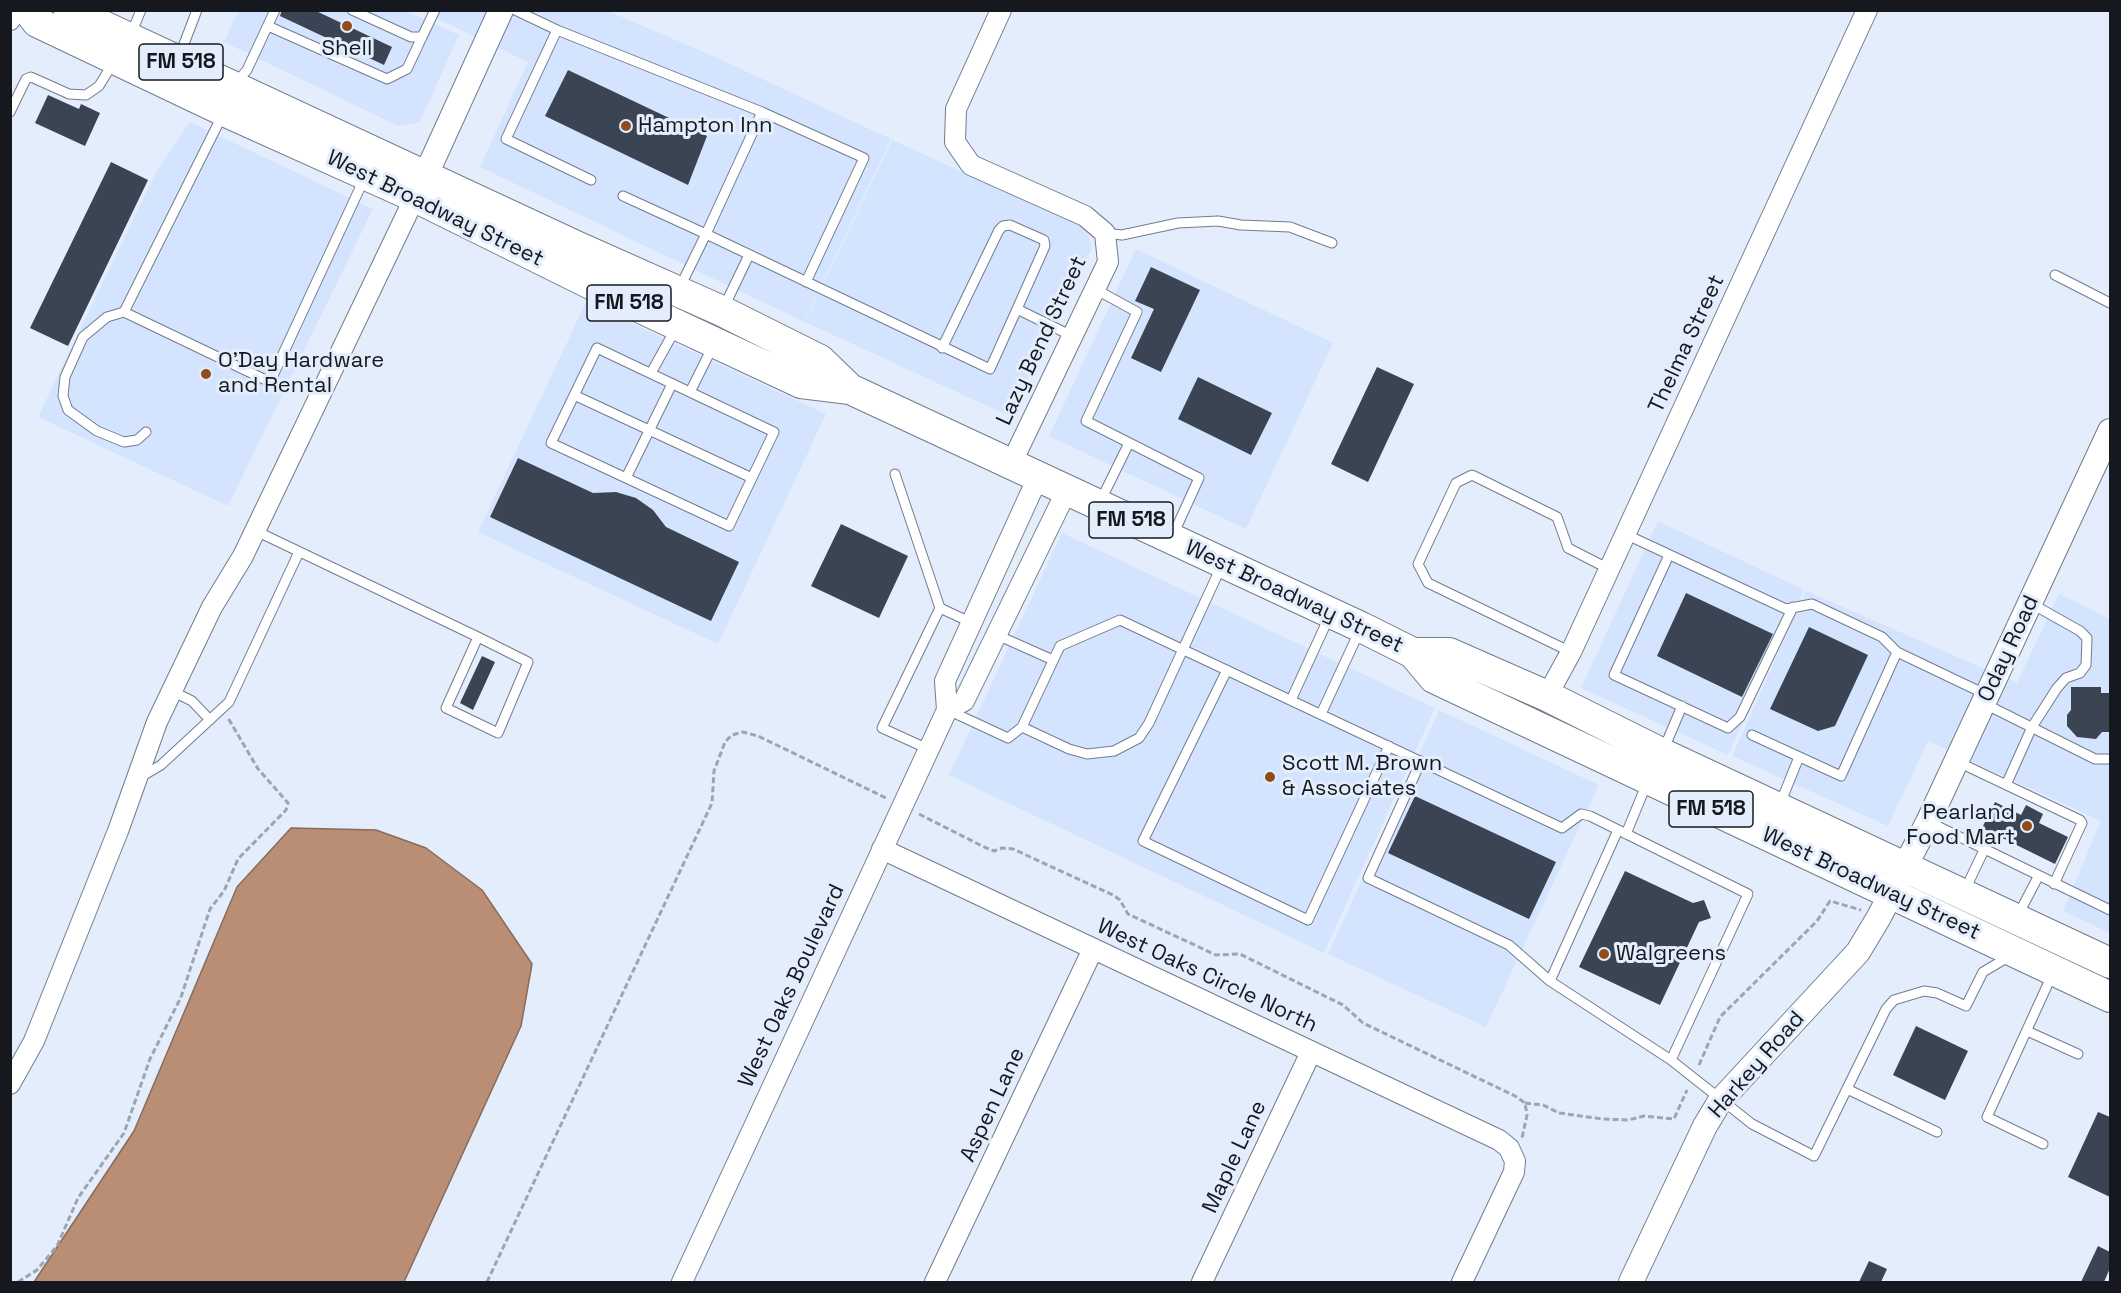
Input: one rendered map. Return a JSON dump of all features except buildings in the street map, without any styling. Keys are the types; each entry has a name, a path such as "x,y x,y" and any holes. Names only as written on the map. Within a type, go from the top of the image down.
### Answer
{"main road":[{"name":"West Broadway Street","path":"28,10 37,22 122,49 177,61 228,99 366,174 420,186 722,311 820,360 850,389"},
{"name":"West Broadway Street","path":"69,10 122,49"},
{"path":"122,49 148,64 210,89 228,91 228,99"},
{"name":"West Broadway Street","path":"228,99 325,130 614,296 801,383 850,389 1361,627 1413,653 1434,678 1648,780 1885,905 2017,952 2110,997"},
{"path":"614,296 640,295 676,308 722,311"},
{"path":"678,325 711,327 769,348 786,343"},
{"name":"West Broadway Street","path":"1413,653 1449,653 1547,696 1661,753 2110,963"}],"street":[{"path":"10,20 15,10"},
{"path":"10,1084 34,1041 137,779 157,722 212,607 256,531 501,10"},
{"name":"Lazy Bend Street","path":"1001,10 956,109 955,142 971,165 1085,216 1106,233 1108,262 1011,464"},
{"name":"Thelma Street","path":"1547,696 1571,652 1868,10"},
{"name":"Oday Road","path":"1905,866 1928,822 2110,431"},
{"name":"West Oaks Boulevard","path":"682,1282 947,710 945,681 1038,477"},
{"name":"West Oaks Boulevard","path":"947,710 964,701 1067,490"},
{"path":"972,623 997,634"},
{"name":"West Oaks Circle North","path":"882,849 1498,1140 1509,1149"},
{"name":"Harkey Road","path":"1631,1282 1705,1126 1720,1101 1858,952 1905,866"},
{"name":"Aspen Lane","path":"935,1282 1094,949"},
{"name":"Maple Lane","path":"1202,1282 1311,1052"},
{"path":"1462,1282 1514,1172 1515,1161 1509,1149"}],"lane":[{"path":"10,112 26,79 31,77 69,94 86,95 99,86 122,49 141,10"},
{"path":"177,61 197,10"},
{"path":"124,312 228,99 247,70 275,10"},
{"path":"352,10 411,37 422,37"},
{"path":"268,26 387,79 407,69 435,10"},
{"path":"515,10 557,30 762,112 864,158 806,282"},
{"path":"557,30 506,139 591,180"},
{"path":"677,292 762,112"},
{"path":"146,432 138,440 124,442 97,431 68,410 63,396 65,377 83,337 107,317 124,312 270,382 366,174"},
{"path":"623,196 942,348 990,369 1045,246 1044,240 1010,225 1003,226 999,230 942,348"},
{"path":"1106,233 1122,235 1178,223 1218,221 1241,225 1290,227 1332,243"},
{"path":"722,311 749,255"},
{"path":"2055,275 2110,303"},
{"path":"1095,288 1137,312 1086,421 1199,478 1171,539"},
{"path":"1017,309 1072,336"},
{"path":"651,373 678,325"},
{"path":"690,392 715,343"},
{"path":"597,348 651,373 774,432 729,526 551,443 597,348"},
{"path":"626,478 672,384"},
{"path":"574,395 752,478"},
{"path":"1098,505 1130,443"},
{"path":"895,474 940,608 882,728 928,749"},
{"path":"1571,652 1428,583 1418,564 1422,554 1456,483 1472,475 1557,517 1568,548 1609,569"},
{"path":"256,531 478,637 528,662 498,733 446,708 478,637"},
{"path":"1625,534 1786,609 1812,604 1882,637 1897,652 1985,699 2032,728 2095,759 2110,759"},
{"path":"137,779 161,765 229,702 299,552"},
{"path":"1669,555 1614,675 1728,728 1740,717 1793,607"},
{"path":"1022,727 1069,749 1088,754 1114,752 1139,738 1149,723 1223,563"},
{"path":"2006,785 2032,728 2061,683 2066,678 2080,673 2086,665 2087,638 2080,631 2030,603"},
{"path":"940,608 972,623"},
{"path":"1291,700 1331,613"},
{"path":"947,710 1008,738 1022,727 1060,645 1120,620 1562,828 1581,814 1622,832 1748,894 1671,1060"},
{"path":"1321,714 1361,627"},
{"path":"997,634 1053,660"},
{"path":"1752,735 1841,776 1897,652"},
{"path":"1227,670 1143,841 1308,920 1389,746"},
{"path":"172,691 192,701 210,720"},
{"path":"1661,753 1682,706"},
{"path":"1778,808 1799,757"},
{"path":"1421,761 1368,878 1509,945 1550,981 1671,1060 1752,1124 1814,1156 1886,1009 1894,1000 1924,991 1937,993 1966,1006 1983,972 2017,952"},
{"path":"1956,761 2080,820 2082,823 2054,884"},
{"path":"1550,981 1648,780"},
{"path":"1928,822 2110,910"},
{"path":"1963,894 1984,850"},
{"path":"2016,919 2038,877"},
{"path":"2043,1144 1987,1117 2054,970"},
{"path":"2027,1030 2078,1054"},
{"path":"1847,1089 1937,1132"}],"path":[{"path":"18,1282 37,1270 57,1246 78,1198 124,1133 150,1059 181,997 210,909 224,891 238,859 286,810 288,803 258,769 222,709"},
{"path":"487,1282 712,803 714,771 719,756 732,735 743,732 758,736 982,846 994,851 1002,848 1013,849 1113,895 1120,900 1128,914 1216,955 1232,952 1240,954 1343,1005 1363,1023 1526,1103 1543,1105 1560,1113 1593,1118 1628,1120 1644,1116 1674,1119 1720,1017 1817,921 1830,901 1885,905"},
{"path":"1509,1149 1524,1135 1526,1103"}],"shaded area":[{"path":"239,10 406,11 459,35 420,122 398,126 224,42"},
{"path":"421,11 608,11 713,56 891,139 804,322 480,167 528,62"},
{"path":"190,122 373,209 228,506 38,417 156,172"},
{"path":"892,140 1085,227 1092,248 1009,416 805,322"},
{"path":"1136,249 1333,343 1246,529 1049,436"},
{"path":"586,302 826,414 718,644 478,532"},
{"path":"1658,521 1804,590 1728,755 1581,688"},
{"path":"1062,533 1435,708 1324,953 949,775"},
{"path":"1806,591 2017,683 2059,594 2110,619 2110,933 2063,911 2101,821 1928,741 1888,826 1732,756"},
{"path":"1439,710 1599,785 1486,1027 1328,954"},
{"path":"291,828 376,830 426,848 482,890 532,964 521,1026 404,1282 34,1282 134,1131 237,887"}],"place":[{"name":"Shell","path":"347,26"},
{"name":"Hampton Inn","path":"626,126"},
{"name":"O'Day Hardware and Rental","path":"206,374"},
{"name":"Scott M. Brown & Associates","path":"1270,777"},
{"name":"Pearland Food Mart","path":"2027,826"},
{"name":"Walgreens","path":"1604,954"}]}
